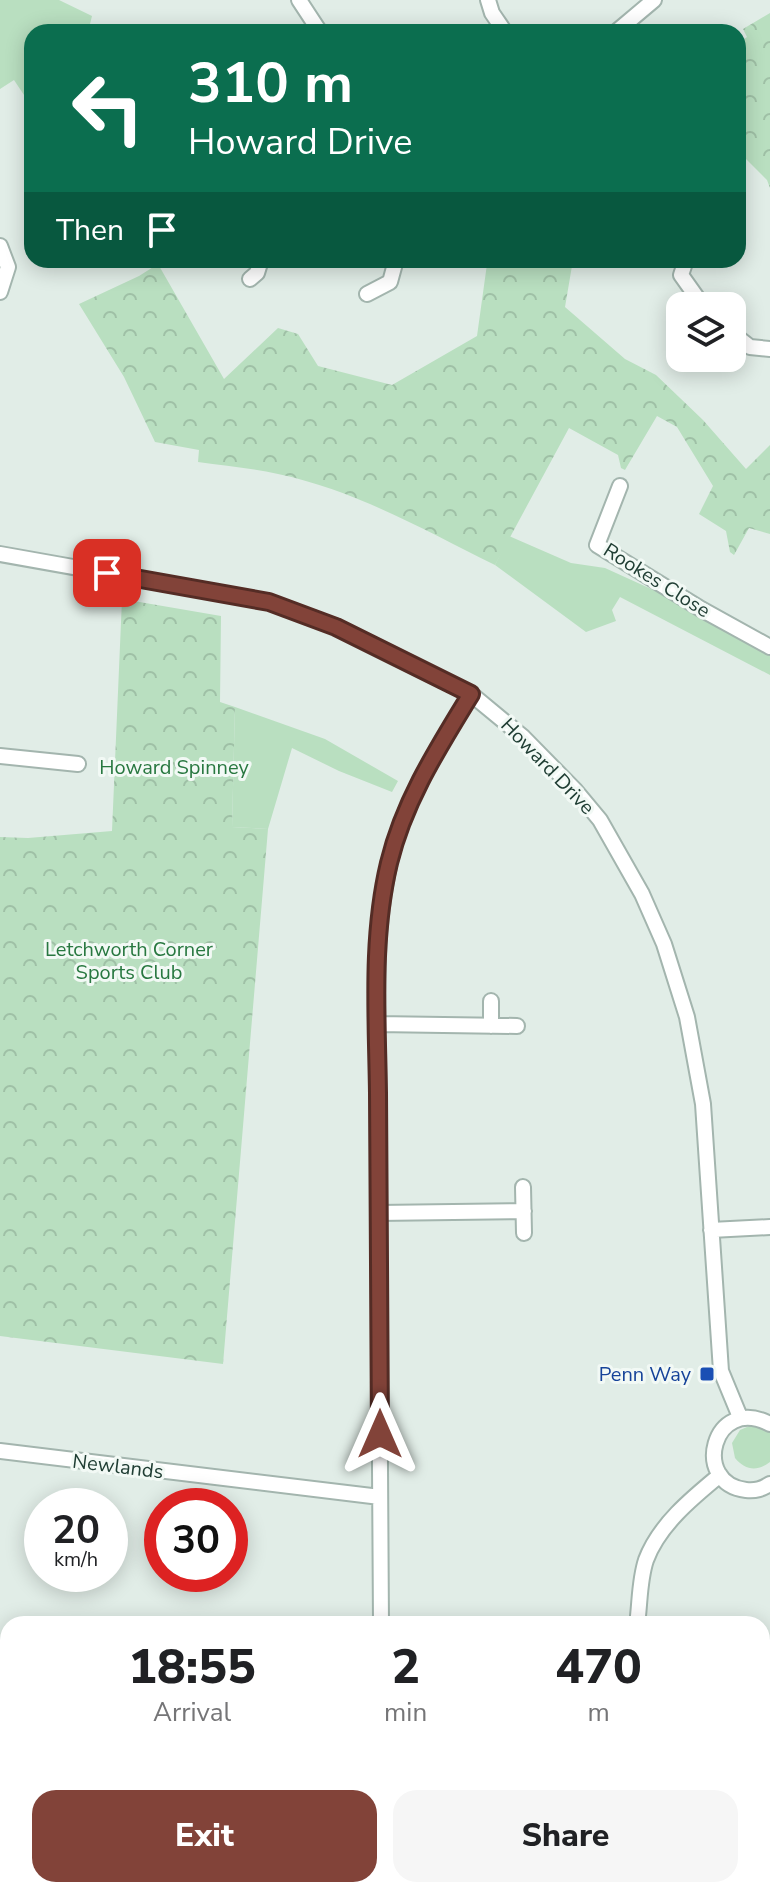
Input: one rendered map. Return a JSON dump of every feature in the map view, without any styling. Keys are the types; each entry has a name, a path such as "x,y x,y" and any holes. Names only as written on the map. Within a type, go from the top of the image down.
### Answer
{"street":[{"path":"299,0 315,24"},
{"path":"488,0 500,24"},
{"path":"626,24 654,0"},
{"path":"0,246 8,267 0,292"},
{"path":"250,279 259,268"},
{"path":"367,294 390,282 394,268"},
{"path":"683,268 681,275 693,292"},
{"path":"746,344 770,349"},
{"name":"Rookes Close","path":"620,486 597,545 770,647"},
{"name":"Howard Drive","path":"0,554 269,602 336,627 471,694 523,737 575,790 600,820 642,894 664,944 678,988 696,1058 703,1104 721,1371 740,1417"},
{"path":"381,1616 379,922 389,861 417,785 471,694"},
{"path":"0,756 78,764"},
{"path":"491,1001 491,1026"},
{"path":"377,1024 517,1026"},
{"path":"523,1187 524,1233"},
{"path":"378,1213 524,1211"},
{"path":"711,1230 770,1227"},
{"path":"768,1491 739,1489 720,1475 713,1451 724,1428 740,1417 756,1418 770,1424"},
{"name":"Newlands","path":"0,1451 380,1497"},
{"path":"638,1616 640,1587 647,1558 662,1533 688,1502 720,1475"}],"green space":[{"path":"0,0 59,0 92,16 90,24 24,24 24,95 14,80 0,89"},
{"path":"770,13 770,188 767,180 746,159 746,27"},
{"path":"152,268 160,268 224,379 278,328 298,334 318,366 392,385 477,336 486,268 572,268 565,307 625,359 656,375 703,420 746,469 770,445 770,534 749,528 734,555 730,552 726,531 699,514 713,486 677,427 657,416 625,470 621,468 618,455 569,428 495,565 390,513 335,490 268,472 198,462 199,450 155,442 124,377 79,304"},
{"path":"509,536 571,563 605,568 693,608 770,650 770,675 620,597 612,610 616,621 586,632 495,565"},
{"name":"Letchworth Corner Sports Club","path":"122,599 221,616 220,702 235,707 232,827 268,829 223,1364 0,1336 0,837 28,838 112,831"},
{"path":"235,707 325,739 398,781 392,792 292,748 268,829 232,827"},
{"path":"754,1424 770,1431 770,1462 756,1468 747,1467 735,1458 732,1443 740,1430"}],"place":[{"name":"Penn Way","path":"707,1374"}],"route":[{"path":"107,573 269,602 336,627 471,694 428,765 407,809 389,861 379,922 380,1434"}],"park label":[{"name":"Howard Spinney","path":"174,767"}]}
